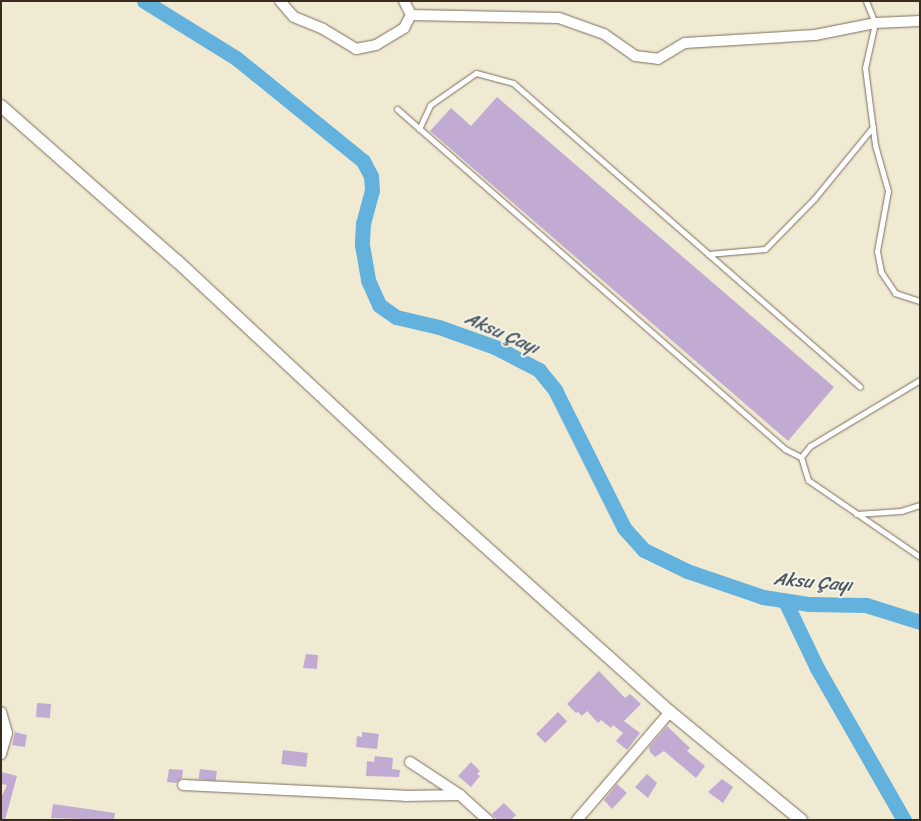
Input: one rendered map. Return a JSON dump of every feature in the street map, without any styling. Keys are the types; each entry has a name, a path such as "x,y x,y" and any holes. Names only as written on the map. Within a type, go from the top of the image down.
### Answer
{"street":[{"path":"280,1 294,17 323,29 356,49 376,44 404,28 411,15"},
{"path":"404,1 411,15"},
{"path":"411,15 559,18 604,34 634,56 658,59 685,44 815,35 875,23 920,21"},
{"path":"1,106 177,261 439,505 670,712 801,820"},
{"path":"1,712 7,733 1,754"},
{"path":"577,820 670,712"},
{"path":"410,762 460,795 488,820"},
{"path":"184,785 405,796 460,795"}],"lane":[{"path":"866,1 875,23 865,68 873,127 888,191 877,251 881,272 895,293 920,301"},
{"path":"419,129 430,105 476,73 512,83 860,386"},
{"path":"397,109 785,449 801,456"},
{"path":"708,254 766,249 814,199 873,127"},
{"path":"801,456 810,446 920,380"},
{"path":"801,456 808,480 920,557"},
{"path":"856,514 901,512 920,505"}],"building":[{"path":"497,97 834,387 788,441 430,131 451,108 471,126"},
{"path":"306,654 318,655 317,669 303,668"},
{"path":"599,671 625,698 630,694 641,704 624,721 640,733 627,750 616,741 623,733 613,725 611,728 601,720 598,723 587,711 582,716 567,704"},
{"path":"37,703 51,704 50,718 36,717"},
{"path":"558,712 567,721 545,743 536,734"},
{"path":"667,726 690,748 687,751 705,766 696,778 664,751 655,757 650,752 649,747"},
{"path":"15,732 27,735 25,747 12,745"},
{"path":"362,732 379,734 377,749 356,747 357,736 362,737"},
{"path":"283,750 308,753 306,767 281,764"},
{"path":"375,756 393,758 392,769 400,770 399,777 366,776 367,761 374,762"},
{"path":"471,762 480,771 477,774 480,776 471,787 458,776"},
{"path":"169,769 183,770 182,778 176,783 167,782"},
{"path":"200,769 217,771 216,781 199,779"},
{"path":"1,772 17,776 5,820 1,820 1,798 7,785 1,784"},
{"path":"647,774 657,783 648,798 635,787"},
{"path":"722,779 733,787 723,803 708,792"},
{"path":"617,784 627,793 612,809 604,800"},
{"path":"504,803 516,815 511,820 497,820 492,814"},
{"path":"53,804 115,813 114,820 51,818"}],"waterway":[{"name":"Aksu Çayı","path":"144,1 236,58 363,161 371,176 372,190 363,223 362,245 368,280 379,305 396,317 439,327 495,347 539,370 555,390 624,528 644,550 687,571 763,597 809,604 866,605 920,622"},
{"path":"785,601 817,668 904,820"}]}
